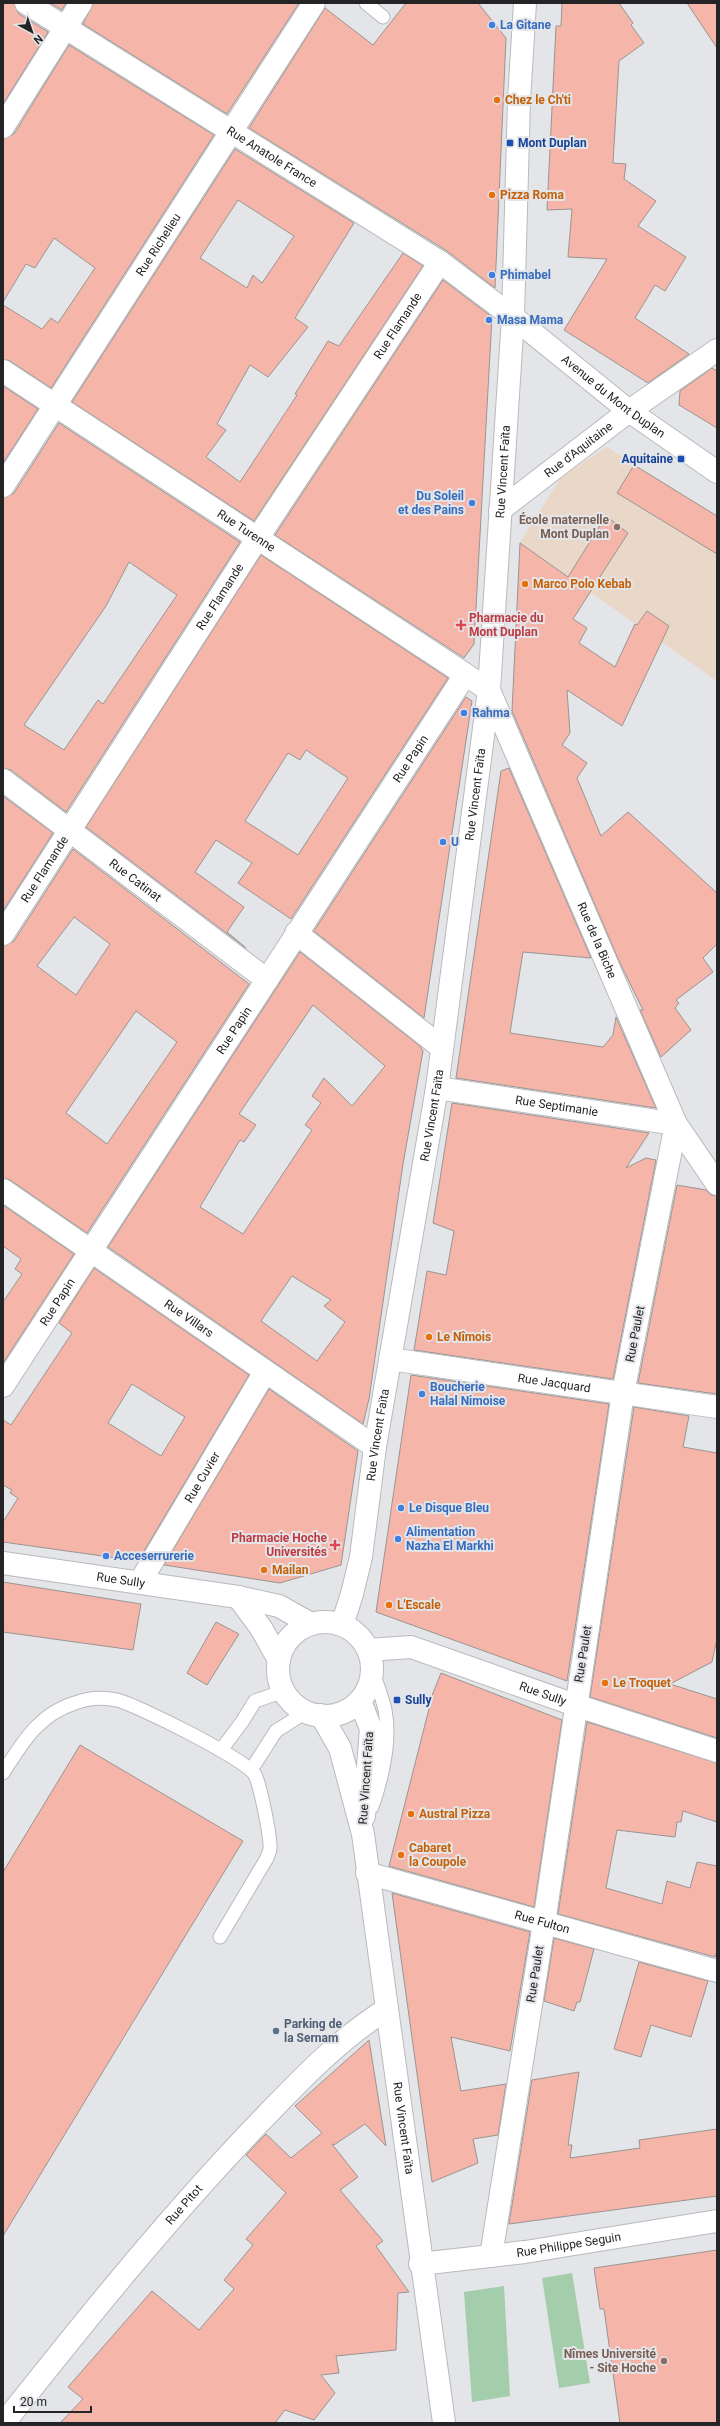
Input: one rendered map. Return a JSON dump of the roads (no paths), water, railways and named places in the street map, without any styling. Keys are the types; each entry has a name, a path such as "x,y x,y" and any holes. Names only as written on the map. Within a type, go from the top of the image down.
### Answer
{"street":[{"name":"Rue Anatole France","path":"26,3 66,27 232,134 440,262 513,317"},
{"path":"3,127 81,3"},
{"name":"Rue Richelieu","path":"3,486 232,134 314,3"},
{"name":"Rue Vincent Faïta","path":"342,1625 352,1594 361,1557 375,1447 437,1088 441,1047 489,690 513,317 519,100 524,3"},
{"name":"Rue Flamande","path":"3,934 257,539 440,262"},
{"name":"Avenue du Mont Duplan","path":"513,317 629,411 717,472"},
{"name":"Rue d'Aquitaine","path":"500,510 629,411 717,350"},
{"name":"Rue Turenne","path":"3,371 489,690"},
{"name":"Rue Papin","path":"3,1386 465,675"},
{"name":"Rue de la Biche","path":"489,690 676,1124 717,1184"},
{"name":"Rue Catinat","path":"3,780 71,830 267,980"},
{"path":"296,933 441,1047"},
{"name":"Rue Septimanie","path":"437,1088 676,1124"},
{"name":"Rue Paulet","path":"491,2256 544,1923 575,1705 623,1394 676,1124"},
{"name":"Rue Villars","path":"3,1190 375,1447"},
{"name":"Rue Jacquard","path":"390,1360 717,1407"},
{"name":"Rue Cuvier","path":"140,1582 265,1372"},
{"name":"Rue Sully","path":"3,1563 238,1597 279,1606 312,1624"},
{"path":"238,1597 261,1628 279,1660"},
{"path":"321,1622 342,1625 353,1631 370,1659 371,1680 360,1701 349,1709 335,1715 314,1714 294,1704 284,1691 280,1682 279,1660 286,1644 297,1632 312,1624 321,1622"},
{"name":"Rue Sully","path":"370,1659 411,1647 575,1705 717,1751"},
{"name":"Rue Vincent Faïta","path":"360,1701 371,1729 363,1834"},
{"name":"Rue Vincent Faïta","path":"314,1714 340,1748 363,1834 420,2264 444,2423"},
{"name":"Rue Fulton","path":"367,1873 717,1972"},
{"name":"Rue Pitot","path":"4,2423 97,2306 211,2173 301,2080 361,2025 387,2009"},
{"name":"Rue Philippe Seguin","path":"420,2264 491,2256 717,2222"}],"lane":[{"path":"366,3 383,17"},
{"path":"363,1834 378,1788 387,1737 385,1711 370,1659"},
{"path":"220,1750 242,1722 255,1700 284,1691"},
{"path":"3,1773 34,1728 59,1709 89,1699 103,1698 128,1703 220,1750 251,1770 258,1784 271,1847 267,1858 220,1937"},
{"path":"251,1770 276,1731 314,1714"}],"place":[{"name":"La Gitane","path":"492,25"},
{"name":"Chez le Ch'ti","path":"497,100"},
{"name":"Mont Duplan","path":"510,143"},
{"name":"Pizza Roma","path":"492,195"},
{"name":"Phimabel","path":"492,275"},
{"name":"Masa Mama","path":"489,320"},
{"name":"Aquitaine","path":"681,459"},
{"name":"Du Soleil et des Pains","path":"472,503"},
{"name":"École maternelle Mont Duplan","path":"617,527"},
{"name":"Marco Polo Kebab","path":"525,584"},
{"name":"Pharmacie du Mont Duplan","path":"461,625"},
{"name":"Rahma","path":"464,713"},
{"name":"U","path":"443,842"},
{"name":"Le Nîmois","path":"429,1337"},
{"name":"Boucherie Halal Nimoise","path":"422,1394"},
{"name":"Le Disque Bleu","path":"401,1508"},
{"name":"Alimentation Nazha El Markhi","path":"398,1539"},
{"name":"Pharmacie Hoche Universités","path":"335,1545"},
{"name":"Acceserrurerie","path":"106,1556"},
{"name":"Mailan","path":"264,1570"},
{"name":"L'Escale","path":"389,1605"},
{"name":"Le Troquet","path":"605,1683"},
{"name":"Sully","path":"397,1700"},
{"name":"Austral Pizza","path":"411,1814"},
{"name":"Cabaret la Coupole","path":"401,1855"},
{"name":"Parking de la Sernam","path":"276,2031"},
{"name":"Nîmes Université - Site Hoche","path":"664,2361"}]}
